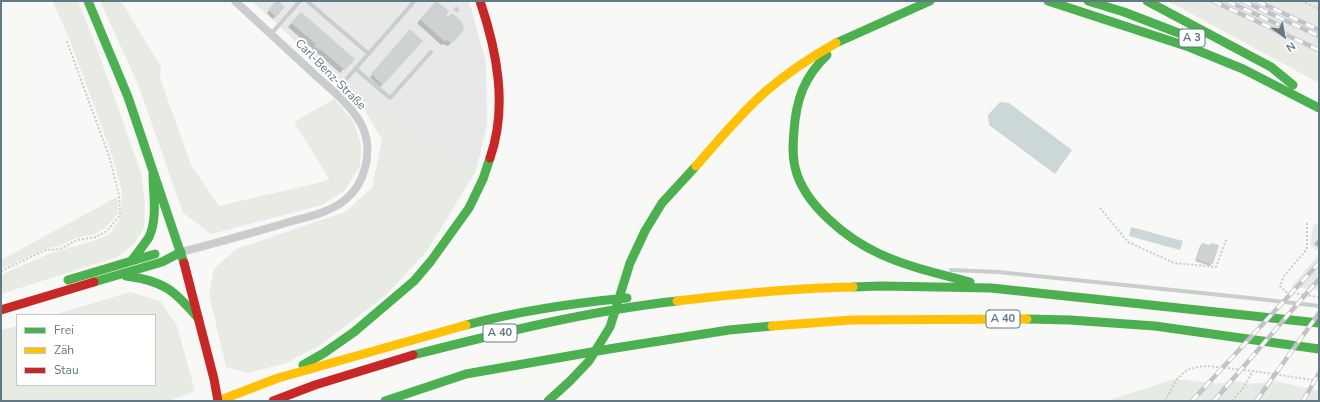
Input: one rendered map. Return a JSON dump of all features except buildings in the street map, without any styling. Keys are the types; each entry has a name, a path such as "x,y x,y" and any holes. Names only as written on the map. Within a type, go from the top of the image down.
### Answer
{"main road":[{"path":"88,1 128,97 153,174 181,252 214,379 218,401 278,378 497,317 575,303 689,292 734,294"},
{"path":"278,378 314,360 339,343 369,320 414,281 463,217 472,202 488,168 496,139 499,111 499,83 495,56 480,1"},
{"path":"930,1 882,23 828,55 816,64 809,75 799,100 793,136 795,168 802,188 811,200 848,235 882,255 990,288"},
{"name":"A 3","path":"1048,1 1195,50 1243,69 1319,108"},
{"name":"A 3","path":"1088,1 1124,12 1194,39 1319,98"},
{"path":"1147,1 1271,67 1293,85"},
{"path":"548,401 589,361 610,326 622,289 626,263 662,203 740,117 765,92 797,67 830,47 867,32"},
{"path":"132,260 150,235 153,225 153,174"},
{"path":"59,282 160,253 181,252"},
{"path":"1,310 162,262 181,252"},
{"path":"119,275 155,280 177,294 198,318"},
{"name":"A 40","path":"273,401 315,385 408,356 508,331 630,306 734,294 807,288 881,286 990,288 1319,323"},
{"name":"A 40","path":"385,401 466,374 609,349 729,330 851,320 1004,318 1070,320 1155,326 1319,349"}],"street":[{"name":"Carl-Benz-Straße","path":"181,252 222,242 325,211 345,200 357,186 367,164 367,144 363,128 353,112 235,1"}],"lane":[{"path":"271,34 300,1"},
{"path":"307,1 369,54"},
{"path":"334,93 413,3 412,1"},
{"path":"356,69 390,98 431,52"},
{"path":"926,269 998,272 1319,306"}],"path":[{"path":"1302,1 1319,9"},
{"path":"1,271 46,250 60,249 76,240 96,237 107,231 120,214 120,195 109,156 66,39"},
{"path":"1100,208 1128,242 1174,263 1216,267 1226,240"},
{"path":"1307,223 1307,249 1284,276 1280,286 1286,292 1319,298"},
{"path":"1165,401 1177,380 1187,370 1198,367 1207,366 1253,371 1319,381"},
{"path":"1232,401 1243,388 1253,371"}],"shaded area":[{"path":"52,1 78,1 99,54 141,173 145,203 144,228 134,244 117,257 1,294 1,275 49,254 96,240 110,234 120,218 122,192 112,155 68,35"},
{"path":"100,1 121,1 161,67 160,78 191,165 219,206 322,182 329,179 294,122 334,99 354,122 361,145 360,167 344,191 322,205 211,234 183,213 138,84"},
{"path":"252,1 469,1 486,63 487,124 476,171 358,99"},
{"path":"1168,1 1201,1 1319,56 1319,83"},
{"path":"1201,1 1269,1 1319,25 1319,56"},
{"path":"1269,1 1319,1 1319,25"},
{"path":"358,99 476,171 427,251 386,295 322,344 286,363 248,373 226,367 209,294 214,269 236,249 345,212 372,188 382,140"},
{"path":"1000,102 1009,103 1072,150 1055,174 989,125 988,115"},
{"path":"117,197 118,213 105,228 95,234 75,238 59,246 48,248 1,269 1,260"},
{"path":"1319,223 1319,252 1310,245 1313,226"},
{"path":"1131,227 1183,241 1180,250 1129,236"},
{"path":"1319,254 1319,290 1291,287"},
{"path":"130,292 160,301 177,326 195,391 169,401 1,401 1,330 16,326 16,386 156,386 156,314 57,314"},
{"path":"1175,379 1204,382 1185,401 1106,401"},
{"path":"1238,381 1221,401 1207,401 1223,383"},
{"path":"1238,381 1251,384 1241,401 1221,401"},
{"path":"1276,381 1262,401 1241,401 1251,384"},
{"path":"1276,381 1305,388 1297,401 1262,401"},
{"path":"1204,382 1215,383 1198,401 1185,401"},
{"path":"1215,383 1223,383 1207,401 1198,401"},
{"path":"1305,388 1319,391 1319,401 1297,401"}],"railway":[{"path":"1213,1 1319,50"},
{"path":"1227,1 1279,25"},
{"path":"1243,1 1319,36"},
{"path":"1257,1 1319,30"},
{"path":"1192,401 1319,263"},
{"path":"1214,401 1319,279"},
{"path":"1256,401 1319,313"},
{"path":"1303,401 1319,373"}],"traffic: fast":[{"path":"88,1 128,97 184,263"},
{"path":"836,43 930,1"},
{"path":"1048,1 1189,47 1243,69 1319,108"},
{"path":"1088,1 1124,12 1189,37"},
{"path":"1147,1 1271,67 1293,85"},
{"path":"827,55 812,72 807,81 799,99 795,120 793,144 794,162 800,181 807,194 828,219 841,230 867,247 902,263 970,282"},
{"path":"303,365 324,353 354,332 414,281 431,261 469,208 483,179 490,158"},
{"path":"548,401 589,361 610,327 630,263 645,231 662,203 696,166"},
{"path":"132,260 147,240 152,230 154,214 153,174"},
{"path":"94,282 162,262 181,252"},
{"path":"68,280 155,254"},
{"path":"126,276 150,281 167,288 182,300 198,318"},
{"path":"853,287 881,286 991,288 1319,323"},
{"path":"466,325 546,308 627,298"},
{"path":"413,355 511,331 577,317 643,305 677,301"},
{"path":"1027,319 1070,320 1155,326 1319,349"},
{"path":"385,401 466,374 729,330 772,326"}],"traffic: slow":[{"path":"696,166 738,118 765,92 799,66 836,43"},
{"path":"677,301 765,292 853,287"},
{"path":"772,326 851,320 1027,319"},
{"path":"218,401 278,378 466,325"}],"traffic: jam":[{"path":"480,1 491,39 498,79 498,119 490,158"},
{"path":"184,263 214,379 218,401"},
{"path":"1,310 94,282"},
{"path":"273,401 315,385 413,355"}]}
